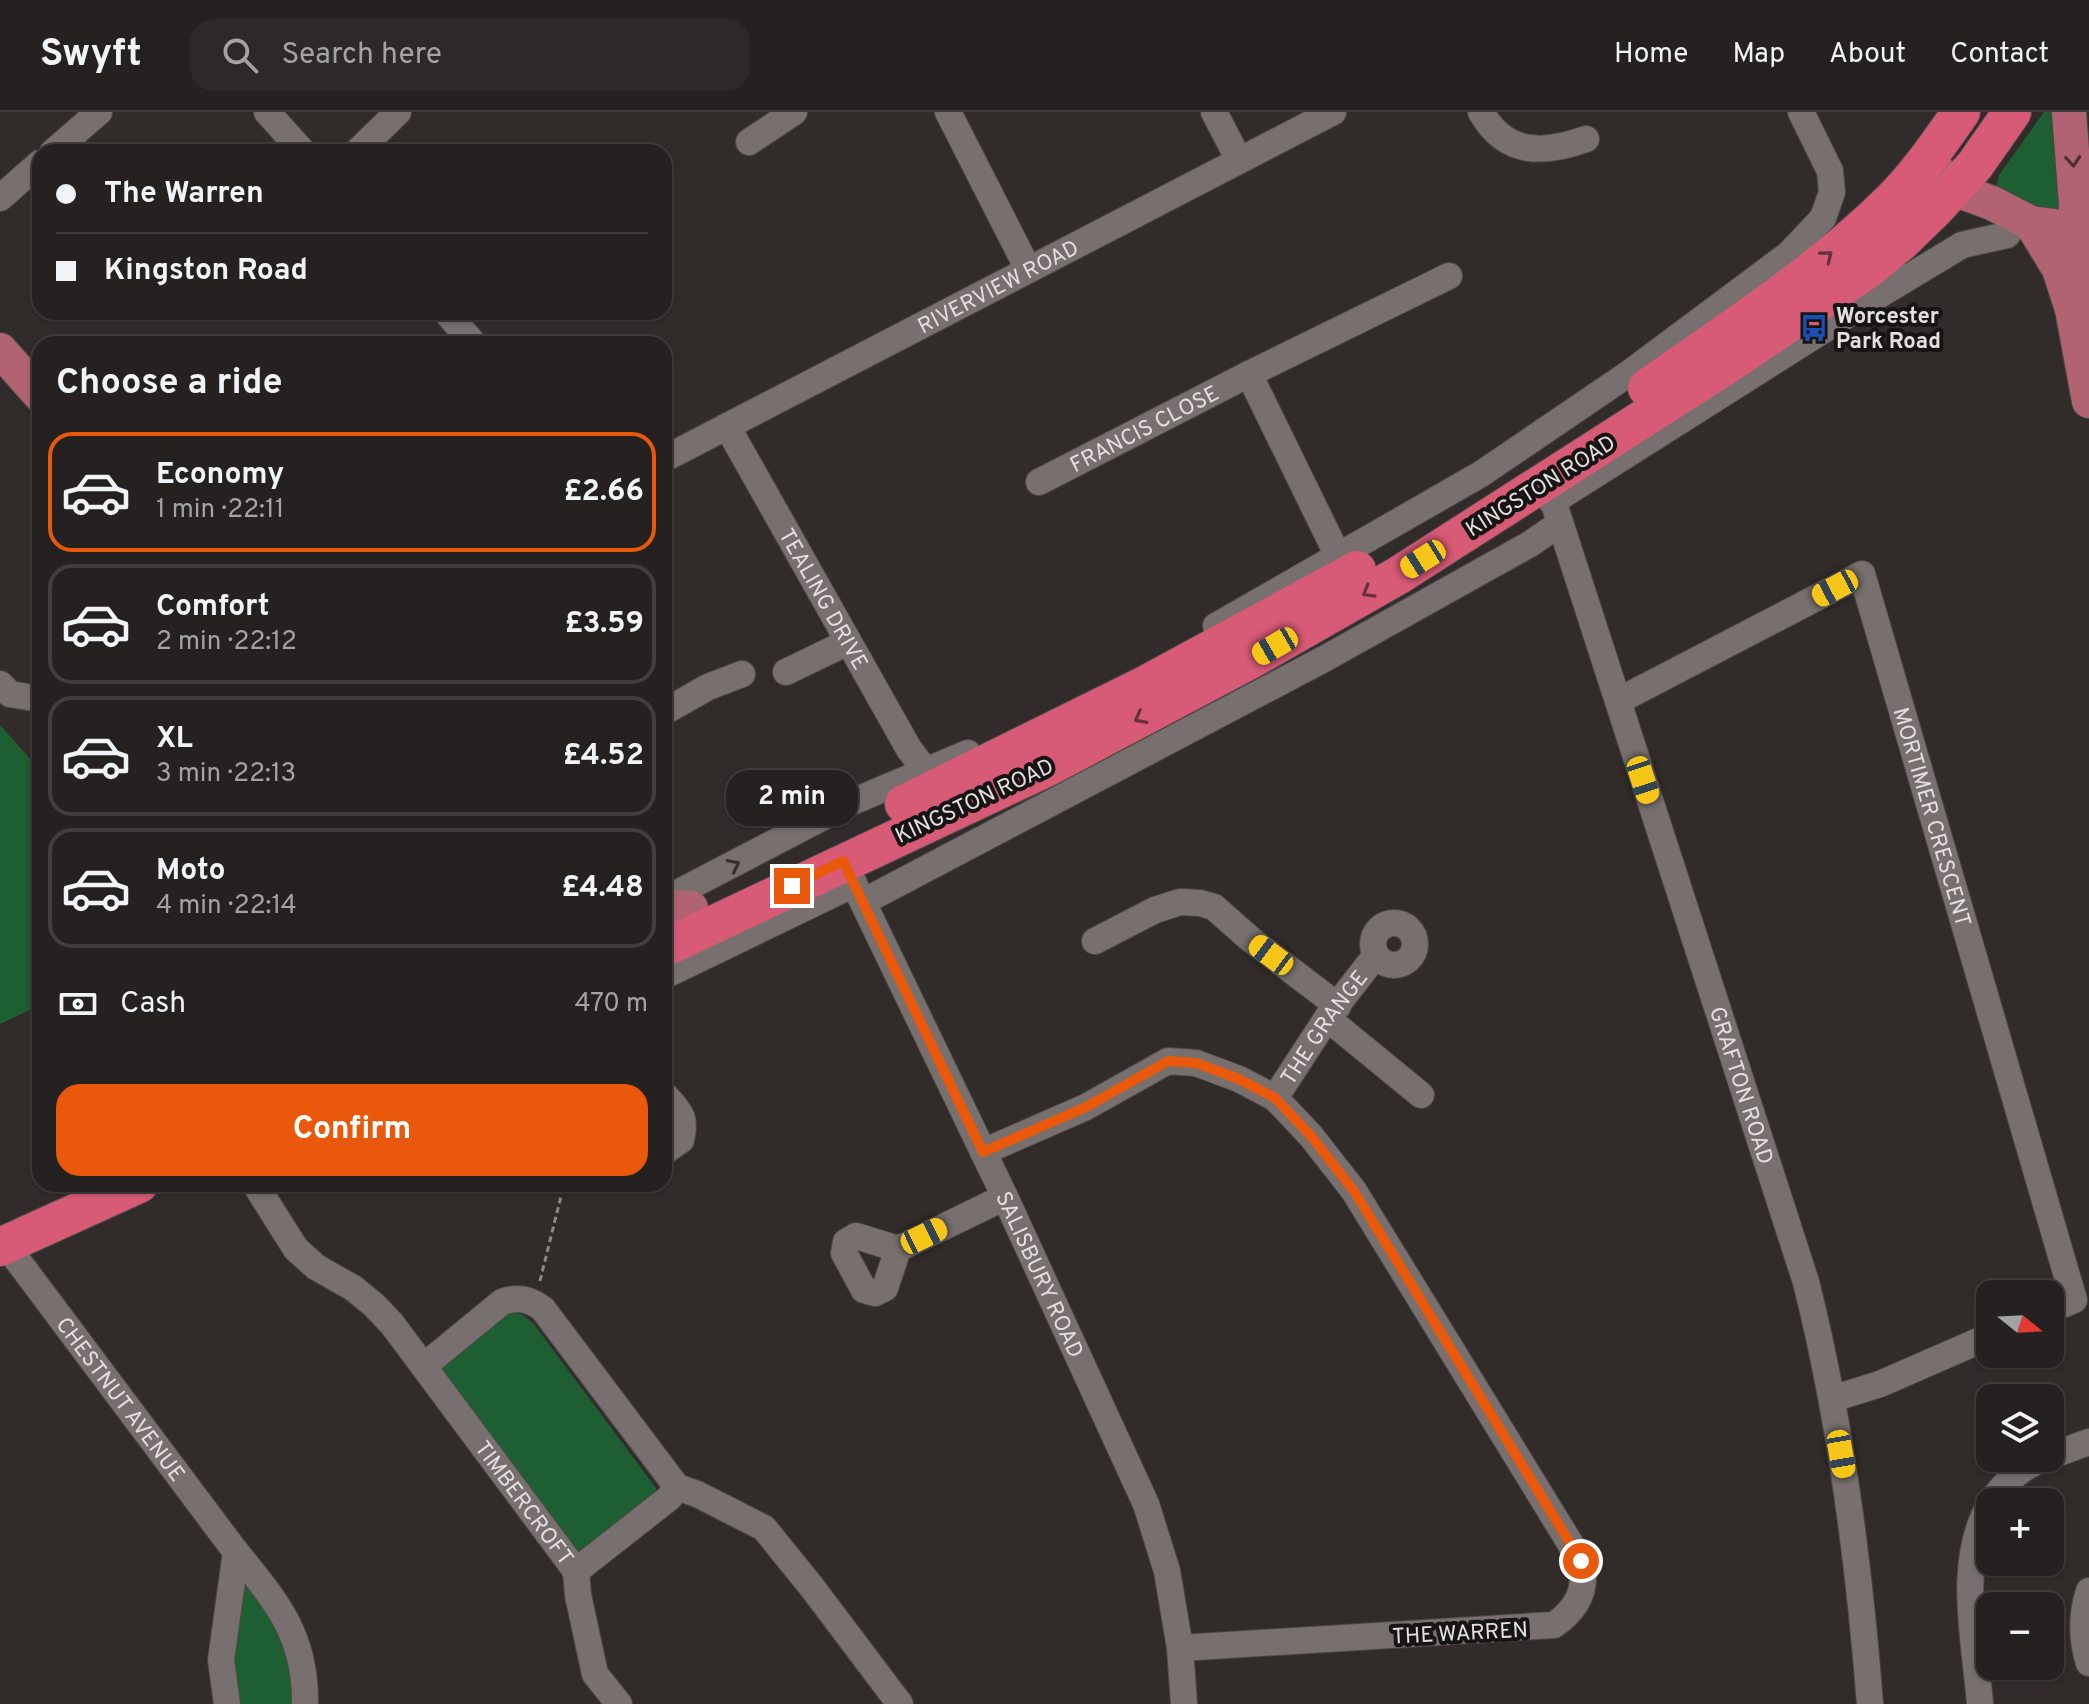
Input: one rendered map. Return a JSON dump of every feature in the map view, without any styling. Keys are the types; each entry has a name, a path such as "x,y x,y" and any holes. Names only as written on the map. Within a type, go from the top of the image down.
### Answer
{"highway":[{"name":"KINGSTON ROAD","path":"672,945 854,882 1050,766 1250,660 1399,575 1552,503 1730,363 1867,270 1901,242 1975,165 2012,112"},
{"name":"KINGSTON ROAD","path":"672,909 1040,739 1362,567 1450,515 1615,411 1790,285 1889,203 1954,125"},
{"path":"2,1238 69,1192"},
{"path":"2,1238 119,1192"}],"main road":[{"path":"2069,112 2076,210 2072,309"},
{"path":"1954,125 1935,158 1942,183 2025,220 2058,226 2065,223 2076,210"},
{"path":"2025,220 2059,269 2072,309 2089,401"},
{"path":"0,350 32,386"},
{"path":"0,379 32,415"}],"street":[{"path":"62,144 99,112"},
{"path":"267,112 296,144"},
{"path":"365,144 398,112"},
{"path":"749,142 794,112"},
{"path":"948,112 1028,269"},
{"path":"1214,112 1239,160"},
{"name":"RIVERVIEW ROAD","path":"672,455 1333,112"},
{"path":"1481,112 1500,137 1531,149 1560,148 1586,139"},
{"name":"KINGSTON ROAD","path":"672,908 852,802 970,753 1085,697 1338,556 1481,474 1620,380 1789,254 1813,232 1829,206 1832,192 1830,171 1801,112"},
{"path":"0,198 32,170"},
{"path":"1552,503 1962,245 2007,235 2025,220"},
{"name":"FRANCIS CLOSE","path":"1039,482 1449,276"},
{"path":"453,320 467,336"},
{"path":"1249,374 1338,556"},
{"name":"TEALING DRIVE","path":"727,426 909,749 925,770"},
{"name":"GRAFTON ROAD","path":"1552,503 1806,1282 1832,1399 1850,1508 1870,1704"},
{"name":"MORTIMER CRESCENT","path":"1618,701 1869,565 2071,1304"},
{"path":"786,672 848,642"},
{"path":"672,707 708,687 742,674"},
{"path":"0,684 10,694 32,698"},
{"path":"672,972 854,882"},
{"name":"SALISBURY ROAD","path":"854,882 1005,1197 1146,1504 1167,1571 1180,1648 1184,1704"},
{"path":"1095,941 1155,910 1180,902 1214,907 1421,1095"},
{"name":"THE GRANGE","path":"1275,1098 1333,1012 1377,957"},
{"name":"THE WARREN","path":"983,1152 1086,1107 1168,1061 1196,1063 1239,1079 1275,1098 1311,1136 1354,1191 1581,1561 1585,1577 1581,1596 1568,1615 1554,1625 1180,1648"},
{"path":"672,1103 685,1123 681,1140 672,1146"},
{"name":"TIMBERCROFT","path":"260,1192 296,1249 316,1267 353,1288 374,1305 424,1366 576,1571 669,1498 677,1487"},
{"path":"898,1249 1005,1197"},
{"name":"CHESTNUT AVENUE","path":"2,1238 292,1628 306,1675 305,1704"},
{"path":"424,1366 502,1302 513,1298 535,1302 677,1487 764,1528 900,1704"},
{"path":"1832,1399 1880,1384 1976,1342"},
{"path":"2064,1451 2089,1442"},
{"path":"2002,1488 2018,1472"},
{"path":"1976,1549 1970,1580 1980,1704"},
{"path":"227,1704 221,1660 236,1552"},
{"path":"576,1571 580,1608 595,1674 619,1704"},
{"path":"2089,1591 2082,1637 2089,1663"}],"path":[{"path":"535,1302 562,1192"}],"green space":[{"path":"2044,112 2056,112 2060,210 2046,215 1995,191 1999,175"},
{"path":"0,725 32,761 32,1009 0,1024"},
{"path":"506,1312 522,1314 533,1323 656,1488 656,1501 582,1560 441,1371 446,1359"},
{"path":"249,1583 288,1649 294,1704 233,1704 232,1621 241,1592"}],"place":[{"name":"Worcester Park Road","path":"1814,328"}],"route":[{"path":"792,886 843,861 983,1152 1086,1107 1168,1061 1196,1063 1239,1079 1275,1098 1311,1136 1354,1191 1581,1561"}]}
